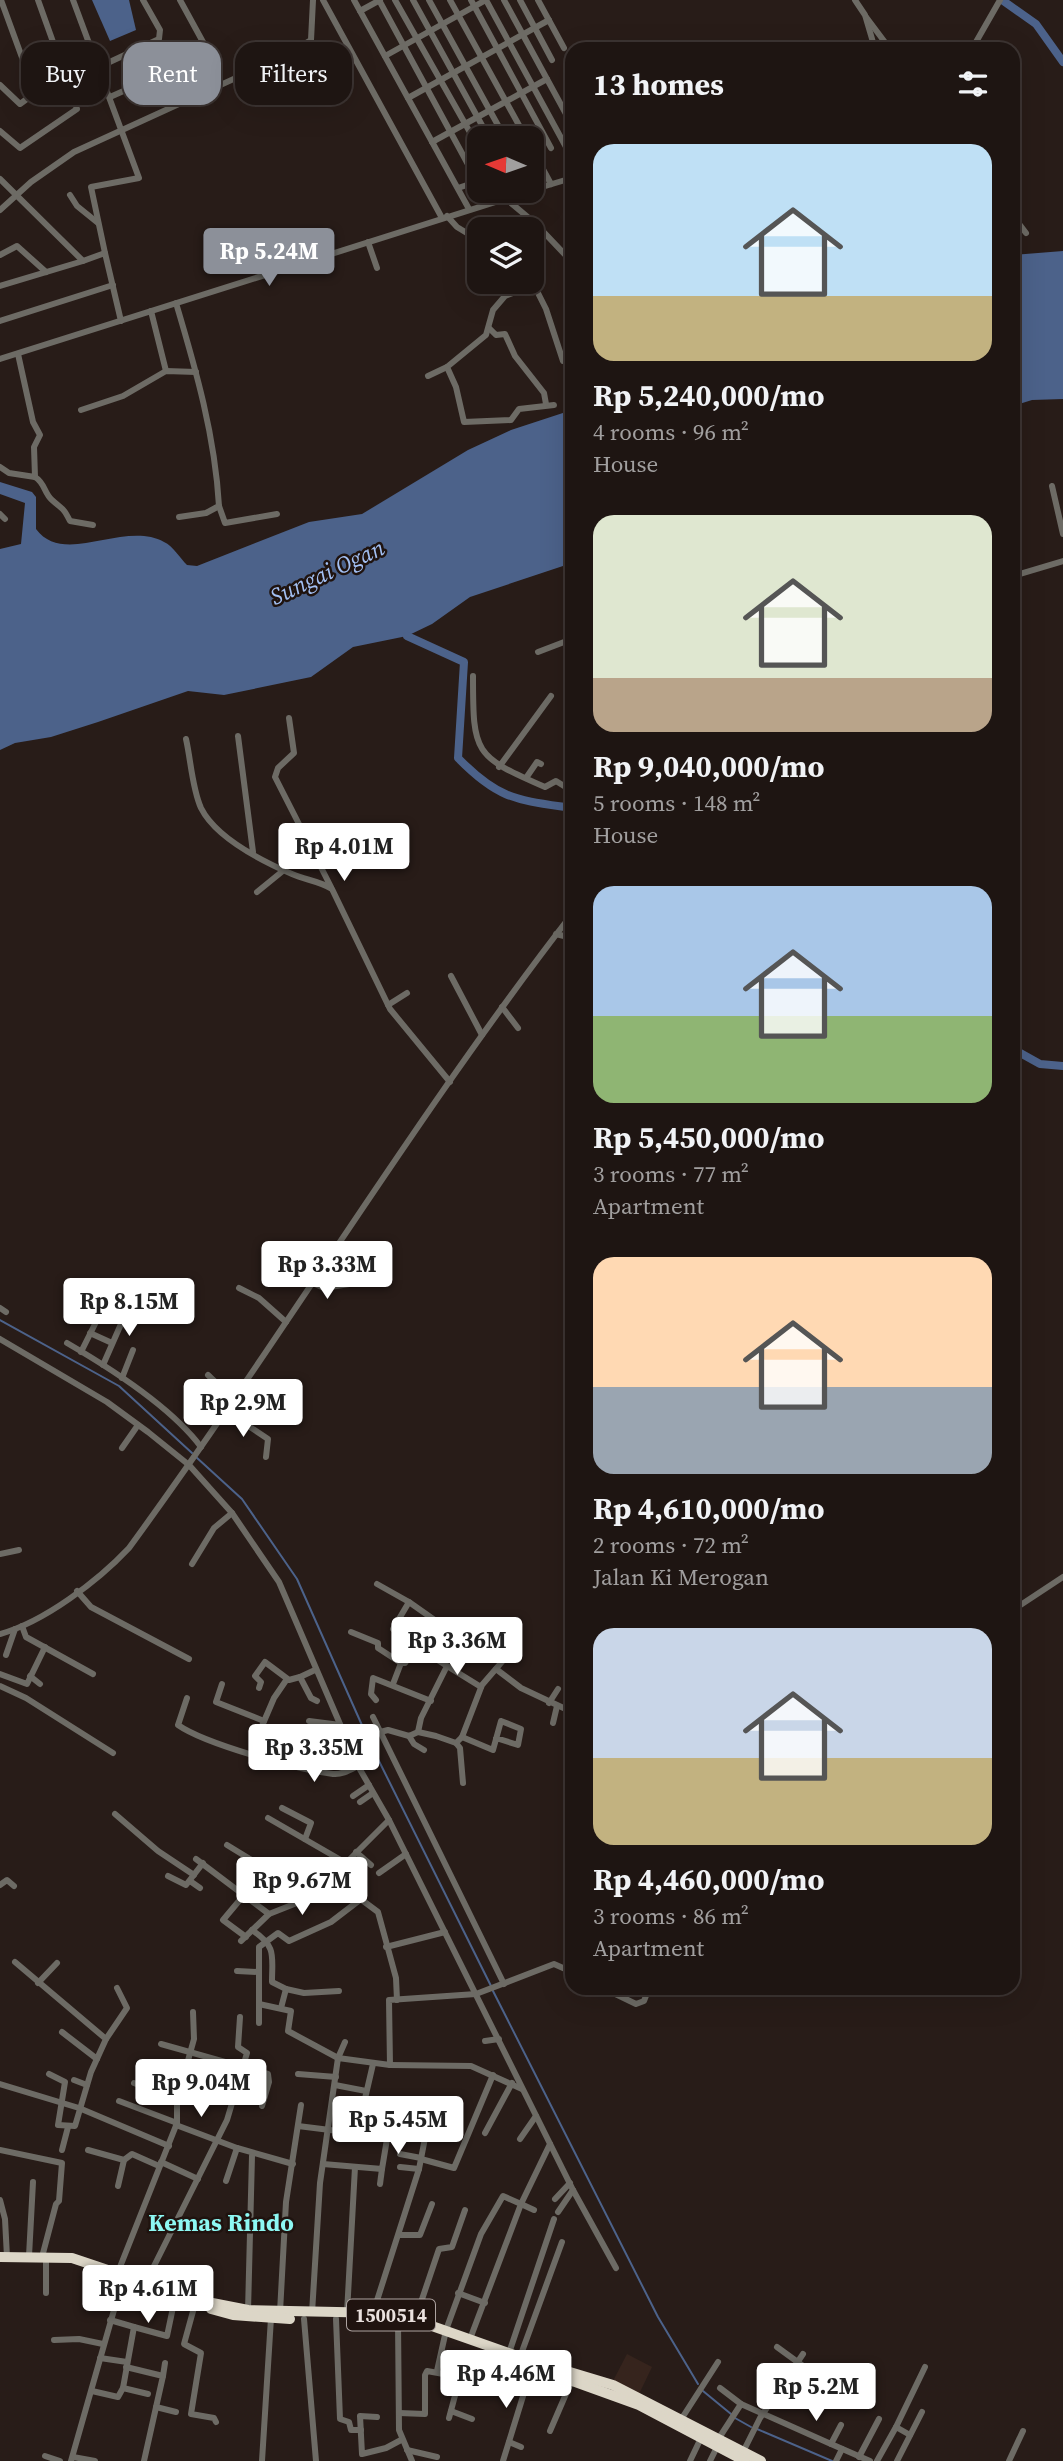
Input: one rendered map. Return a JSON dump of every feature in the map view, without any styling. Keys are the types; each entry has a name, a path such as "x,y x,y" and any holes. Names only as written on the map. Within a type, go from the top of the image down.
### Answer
{"highway":[{"name":"1500514","path":"3,2259 29,2256 72,2263 146,2282 175,2296 271,2318 373,2313 415,2320 474,2343 598,2379 720,2439 737,2457 761,2461"},
{"name":"1500514","path":"3,2259 44,2259"},
{"name":"1500514","path":"121,2275 195,2304 248,2313 280,2312 337,2319 398,2321 445,2333"},
{"name":"1500514","path":"474,2343 639,2405 701,2438 720,2439"}],"street":[{"path":"0,85 19,104 35,95 34,85 1,0"},
{"path":"0,131 20,148 76,111 76,104 38,0"},
{"path":"73,0 89,42"},
{"path":"109,62 159,39 160,30 143,0"},
{"path":"121,321 90,191 92,185 138,179 110,97 209,53 180,0"},
{"path":"0,210 62,160 122,129 268,64 311,40 313,0"},
{"path":"323,0 445,217 467,233"},
{"path":"354,0 469,209"},
{"path":"360,11 379,0 467,161"},
{"path":"395,0 467,127"},
{"path":"412,0 482,126"},
{"path":"429,0 498,126"},
{"path":"450,0 519,126"},
{"path":"385,56 458,16 473,3 486,0 565,145"},
{"path":"504,0 565,112"},
{"path":"520,0 552,60"},
{"path":"538,0 564,48"},
{"path":"855,0 865,15 873,42"},
{"path":"976,42 1000,0"},
{"path":"473,3 551,148"},
{"path":"408,98 496,46 549,20"},
{"path":"869,25 884,42"},
{"path":"432,142 547,79"},
{"path":"544,174 551,184"},
{"path":"0,179 83,261"},
{"path":"544,186 565,180"},
{"path":"458,188 467,185"},
{"path":"70,195 76,206 98,223"},
{"path":"0,359 489,203"},
{"path":"511,203 536,224 565,255"},
{"path":"1020,225 1026,233"},
{"path":"368,242 377,268"},
{"path":"0,255 17,246 46,272"},
{"path":"0,286 105,253"},
{"path":"0,321 113,285"},
{"path":"428,376 460,359 490,329 493,310 509,294"},
{"path":"538,294 563,361"},
{"path":"176,303 196,372 217,471 219,506 225,523 277,514"},
{"path":"151,311 166,371"},
{"path":"490,329 496,335 505,334 515,356 544,393 546,404"},
{"path":"18,354 33,422 40,435 34,447 35,477"},
{"path":"447,367 456,387 462,421"},
{"path":"81,410 123,396 166,371 196,372"},
{"path":"453,422 488,424 511,420 519,409 554,405"},
{"path":"0,467 9,473 35,477 44,484 49,498 67,510 70,521 93,525"},
{"path":"1052,486 1063,534"},
{"path":"179,517 209,512 219,506"},
{"path":"1020,574 1063,561"},
{"path":"538,652 565,642"},
{"path":"472,676 475,734 482,750 499,767 547,787 556,781 565,787"},
{"path":"499,767 551,696"},
{"path":"289,718 294,753 278,768 275,777 388,1005 450,1082"},
{"path":"238,736 253,852"},
{"path":"186,739 200,805 207,818 227,836 253,852 285,870 332,889"},
{"path":"526,778 537,762 541,764"},
{"path":"257,892 285,870"},
{"path":"0,1634 19,1628 77,1591 129,1548 201,1448 482,1035 565,923"},
{"path":"556,934 565,936"},
{"path":"451,976 482,1035"},
{"path":"388,1005 407,993"},
{"path":"502,1007 518,1028"},
{"path":"313,1283 324,1288 349,1284"},
{"path":"239,1288 258,1297 286,1322"},
{"path":"103,1365 132,1300"},
{"path":"81,1352 99,1316"},
{"path":"90,1333 120,1349"},
{"path":"0,1339 107,1402 190,1463 232,1513 279,1582 358,1766 479,1993 536,2116 616,2268"},
{"path":"67,1343 131,1383 189,1432 201,1448"},
{"path":"122,1378 133,1350"},
{"path":"208,1375 222,1385 234,1400"},
{"path":"226,1411 269,1440"},
{"path":"122,1448 138,1425"},
{"path":"269,1440 278,1435"},
{"path":"266,1457 269,1440"},
{"path":"192,1564 214,1528 232,1513"},
{"path":"0,1554 19,1550"},
{"path":"1020,1605 1063,1577"},
{"path":"377,1584 436,1621 405,1663 401,1663 394,1680"},
{"path":"77,1591 91,1607 190,1659"},
{"path":"409,1602 393,1629 481,1687"},
{"path":"19,1628 26,1637 93,1674"},
{"path":"6,1656 19,1628"},
{"path":"464,1783 459,1740 481,1687 513,1649 491,1631"},
{"path":"351,1632 378,1643 378,1648 401,1663"},
{"path":"0,1674 27,1684 45,1647"},
{"path":"260,1688 261,1682 255,1676 265,1662 287,1679"},
{"path":"418,1732 421,1718 447,1666"},
{"path":"496,1669 521,1688 565,1709"},
{"path":"259,1733 275,1696 287,1679 315,1670"},
{"path":"387,1672 394,1680 431,1701"},
{"path":"30,1676 40,1684"},
{"path":"300,1677 311,1698 317,1701"},
{"path":"376,1700 371,1694 373,1678 394,1680"},
{"path":"222,1684 216,1702 264,1721"},
{"path":"0,1686 26,1698 113,1753"},
{"path":"549,1703 558,1689"},
{"path":"187,1698 178,1725 201,1737 264,1757 336,1774 358,1766"},
{"path":"553,1723 557,1706"},
{"path":"373,1717 502,1985"},
{"path":"309,1720 340,1725"},
{"path":"310,1741 349,1743 388,1730 409,1735 418,1732 493,1750 496,1738 501,1721 521,1730 517,1745 496,1738"},
{"path":"409,1735 414,1744 424,1750"},
{"path":"353,1796 369,1785"},
{"path":"360,1802 373,1793"},
{"path":"282,1808 311,1824 305,1839"},
{"path":"115,1814 192,1878 200,1888"},
{"path":"268,1818 346,1863"},
{"path":"244,1895 223,1920 244,1939 269,1914 312,1897 389,1820"},
{"path":"227,1845 312,1897"},
{"path":"356,1853 371,1865"},
{"path":"379,1873 406,1854"},
{"path":"168,1876 184,1885 192,1878 199,1861 269,1914"},
{"path":"331,1877 378,1912 396,1978 397,2000"},
{"path":"0,1885 8,1880 13,1886"},
{"path":"259,2024 258,1949 280,1933 289,1941 317,1929 343,1915 361,1899"},
{"path":"252,1930 268,1941 272,1956 272,1982 304,1993 339,1991"},
{"path":"386,1947 445,1932"},
{"path":"15,1962 106,2039"},
{"path":"38,1983 57,1963"},
{"path":"390,2065 387,2002 479,1993 554,1964 565,1969"},
{"path":"237,1971 258,1972"},
{"path":"49,2074 65,2080 58,2124 68,2127 76,2125 79,2108 97,2059 106,2039 127,2008 117,1988"},
{"path":"281,2008 286,1989"},
{"path":"617,1995 636,2004 644,2001 646,1995"},
{"path":"259,2004 281,2008 292,2014 288,2031 338,2058 373,2064 464,2066 493,2075 524,2090"},
{"path":"95,2461 72,2459 121,2275 177,2124 177,2100 192,2053 193,2012"},
{"path":"146,2282 227,2120 244,2067 246,2051 238,2047 240,2017"},
{"path":"62,2032 97,2059"},
{"path":"485,2041 499,2039"},
{"path":"316,2461 308,2316 323,2164 338,2058 345,2042"},
{"path":"161,2043 269,2075 262,2106"},
{"path":"357,2133 373,2064"},
{"path":"298,2074 336,2077"},
{"path":"400,2154 454,2168 493,2075"},
{"path":"74,2080 87,2085"},
{"path":"0,2084 79,2108 169,2146"},
{"path":"134,2084 177,2100"},
{"path":"485,2133 512,2084"},
{"path":"335,2085 366,2091"},
{"path":"119,2101 237,2148 293,2164"},
{"path":"280,2312 286,2202 301,2105"},
{"path":"380,2183 386,2137 390,2127 440,2135 447,2114"},
{"path":"520,2139 536,2116"},
{"path":"298,2126 386,2137"},
{"path":"62,2150 68,2127"},
{"path":"373,2313 400,2235 419,2169 426,2133"},
{"path":"474,2343 485,2303 521,2204 550,2144"},
{"path":"226,2181 237,2148"},
{"path":"0,2150 62,2163 59,2201 56,2204 44,2259 46,2293"},
{"path":"88,2150 124,2160"},
{"path":"118,2186 124,2160 132,2154 198,2179"},
{"path":"248,2313 252,2155"},
{"path":"323,2164 382,2169"},
{"path":"400,2166 419,2169"},
{"path":"347,2313 355,2167"},
{"path":"29,2256 33,2182"},
{"path":"555,2199 570,2183"},
{"path":"558,2211 573,2190"},
{"path":"437,2371 445,2333 458,2293 481,2234 502,2197 534,2210"},
{"path":"0,2200 5,2219 3,2259"},
{"path":"400,2235 420,2235 432,2204"},
{"path":"415,2320 439,2249 453,2246 465,2210"},
{"path":"509,2353 554,2219"},
{"path":"520,2357 562,2242"},
{"path":"458,2293 485,2303"},
{"path":"110,2320 167,2336 175,2296"},
{"path":"195,2304 184,2344 201,2353 191,2414 214,2418 216,2422"},
{"path":"262,2461 271,2318"},
{"path":"337,2319 340,2419 349,2422 351,2430 361,2430"},
{"path":"398,2321 401,2440 412,2461"},
{"path":"92,2391 118,2397 123,2388 134,2327"},
{"path":"54,2340 79,2339 103,2344"},
{"path":"778,2347 825,2382"},
{"path":"737,2457 803,2354"},
{"path":"100,2358 163,2376"},
{"path":"682,2418 718,2362"},
{"path":"144,2461 165,2363"},
{"path":"503,2461 532,2367"},
{"path":"877,2461 925,2367"},
{"path":"399,2413 425,2414 425,2375 427,2371 437,2371 460,2377 450,2415 472,2419"},
{"path":"550,2431 572,2380"},
{"path":"123,2388 148,2394"},
{"path":"720,2388 740,2406 870,2461"},
{"path":"710,2461 740,2406"},
{"path":"156,2407 174,2411 170,2421"},
{"path":"377,2417 359,2412 361,2457 401,2440"},
{"path":"897,2461 922,2412"},
{"path":"859,2457 879,2419"},
{"path":"831,2444 841,2425"},
{"path":"896,2427 910,2435"},
{"path":"1009,2461 1023,2431"},
{"path":"690,2461 701,2438"},
{"path":"509,2442 521,2447"},
{"path":"407,2450 437,2457"},
{"path":"836,2461 842,2450"},
{"path":"45,2456 60,2461"}],"shaded area":[{"path":"627,2354 652,2367 639,2394 613,2381"}],"water":[{"path":"92,0 129,0 136,30 110,41"},
{"path":"1063,251 1063,399 1032,400 1020,404 1020,254"},
{"name":"Sungai Ogan","path":"565,412 565,565 470,597 432,624 407,636 353,647 311,677 224,695 188,691 51,737 15,743 0,750 0,549 21,544 25,503 0,494 0,482 32,492 36,497 36,529 48,540 62,544 78,544 131,536 148,537 167,544 187,565 197,566 309,522 362,514 468,450 511,430"}],"waterway":[{"path":"1002,0 1036,24 1063,62"},
{"path":"407,636 464,662 458,758 485,782 510,796 565,807"},
{"path":"1020,1053 1040,1064 1063,1066"},
{"path":"0,1320 119,1386 192,1453"},
{"path":"196,1457 242,1499 297,1579 365,1732"},
{"path":"367,1737 491,1986"},
{"path":"493,1991 658,2317 698,2384"},
{"path":"703,2391 731,2414"},
{"path":"735,2418 751,2427"},
{"path":"757,2429 832,2461"}],"district":[{"name":"Kemas Rindo","path":"221,2223"}]}
